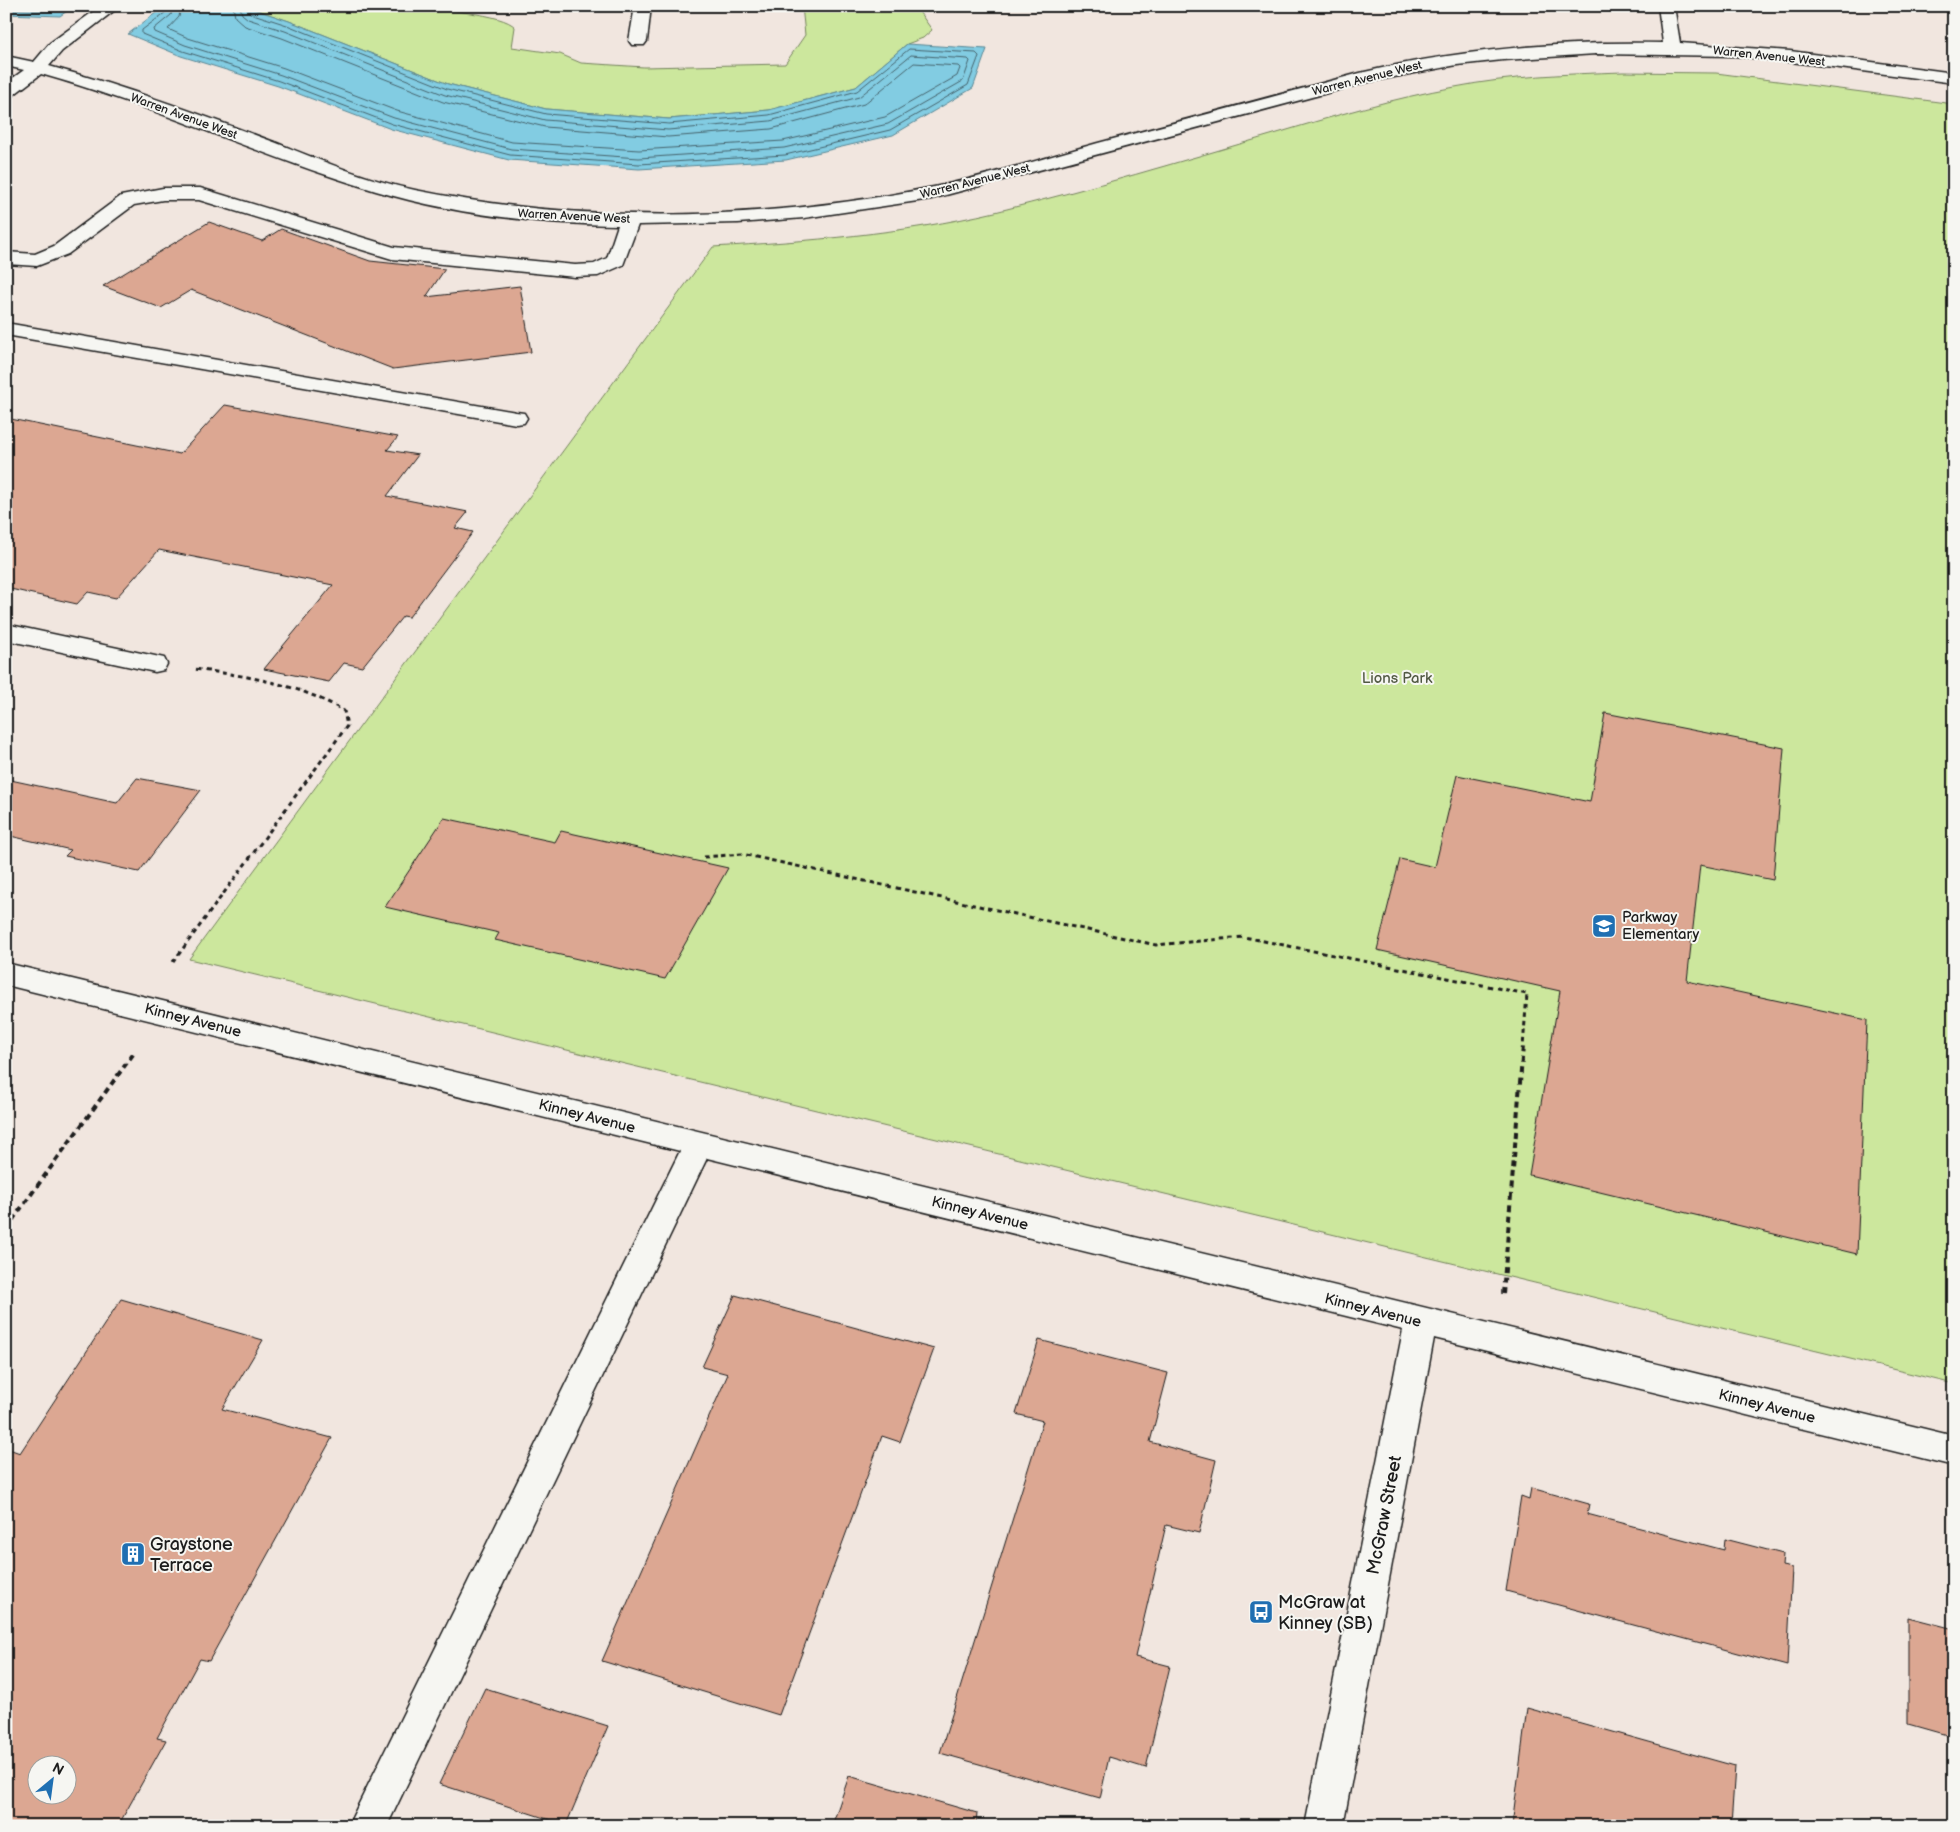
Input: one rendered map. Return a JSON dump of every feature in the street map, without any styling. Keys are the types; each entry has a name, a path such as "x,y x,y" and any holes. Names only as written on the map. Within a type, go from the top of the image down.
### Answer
{"street":[{"path":"6,92 38,68 56,47 112,6"},
{"path":"638,41 643,6"},
{"path":"1666,6 1672,48"},
{"name":"Warren Avenue West","path":"6,61 94,83 349,176 410,194 478,209 556,217 630,219 792,213 861,206 935,192 1420,64 1533,52 1607,48 1672,48 1756,54 1954,78"},
{"path":"6,258 37,260 61,250 128,200 163,194 200,194 392,253 574,271 598,270 616,261 630,219"},
{"path":"6,329 516,418"},
{"path":"6,632 155,664"},
{"name":"Kinney Avenue","path":"6,974 1954,1451"},
{"path":"368,1826 699,1144"},
{"name":"McGraw Street","path":"1324,1826 1421,1322"}],"path":[{"path":"155,664 281,682 304,690 344,711 347,726 173,962"},
{"path":"704,857 742,854 1156,945 1244,937 1526,994 1500,1341"},
{"path":"6,1230 134,1053"}],"green space":[{"path":"245,6 388,7 469,13 498,19 515,27 512,47 560,54 581,63 644,67 785,64 805,35 802,6 915,6 932,30 923,38 907,44 856,87 769,110 669,119 546,109 448,84 289,21"},
{"name":"Lions Park","path":"1623,72 1716,73 1954,104 1954,1384 189,959 713,247 855,235 960,220 1100,184 1409,96 1497,80"}],"water":[{"path":"6,6 74,6 60,16 6,14"},
{"path":"165,6 245,6 289,21 448,84 546,109 669,119 769,110 856,87 907,44 987,49 973,88 893,135 786,160 639,169 509,160 391,129 278,86 181,56 128,34"}],"building":[{"path":"209,222 262,241 281,229 370,261 445,269 426,297 520,286 531,352 393,369 191,290 161,308 103,286"},
{"path":"225,405 398,437 387,450 418,455 387,496 468,512 455,528 473,532 409,617 403,616 362,667 344,663 329,682 264,669 333,585 159,550 116,598 88,592 77,604 6,588 6,418 180,454"},
{"path":"1605,713 1784,748 1773,880 1700,865 1687,981 1867,1020 1857,1254 1529,1175 1560,991 1377,950 1400,859 1435,867 1457,775 1590,802"},
{"path":"137,778 201,790 139,872 65,856 71,850 6,835 6,779 117,803"},
{"path":"444,818 555,842 561,831 728,868 665,979 495,940 499,933 385,907"},
{"path":"735,1295 934,1349 900,1442 882,1436 779,1715 602,1661 728,1374 702,1367"},
{"name":"Graystone Terrace","path":"121,1299 263,1340 222,1409 332,1438 209,1661 200,1659 157,1738 166,1740 118,1826 6,1826 6,1448 20,1453"},
{"path":"1039,1340 1168,1373 1150,1442 1216,1460 1199,1533 1166,1525 1135,1657 1170,1666 1146,1768 1109,1757 1100,1798 940,1753 1043,1421 1016,1414"},
{"path":"1531,1488 1589,1504 1587,1514 1724,1550 1725,1539 1783,1554 1782,1566 1792,1568 1787,1666 1506,1591 1521,1496 1529,1499"},
{"path":"1908,1617 1954,1629 1954,1737 1908,1724"},
{"path":"485,1688 608,1726 566,1825 439,1784"},
{"path":"1527,1708 1735,1766 1731,1826 1512,1826"},
{"path":"849,1776 977,1813 976,1826 832,1826"}],"place":[{"name":"Parkway Elementary","path":"1604,926"},
{"name":"Graystone Terrace","path":"133,1554"},
{"name":"McGraw at Kinney (SB)","path":"1261,1612"}]}
